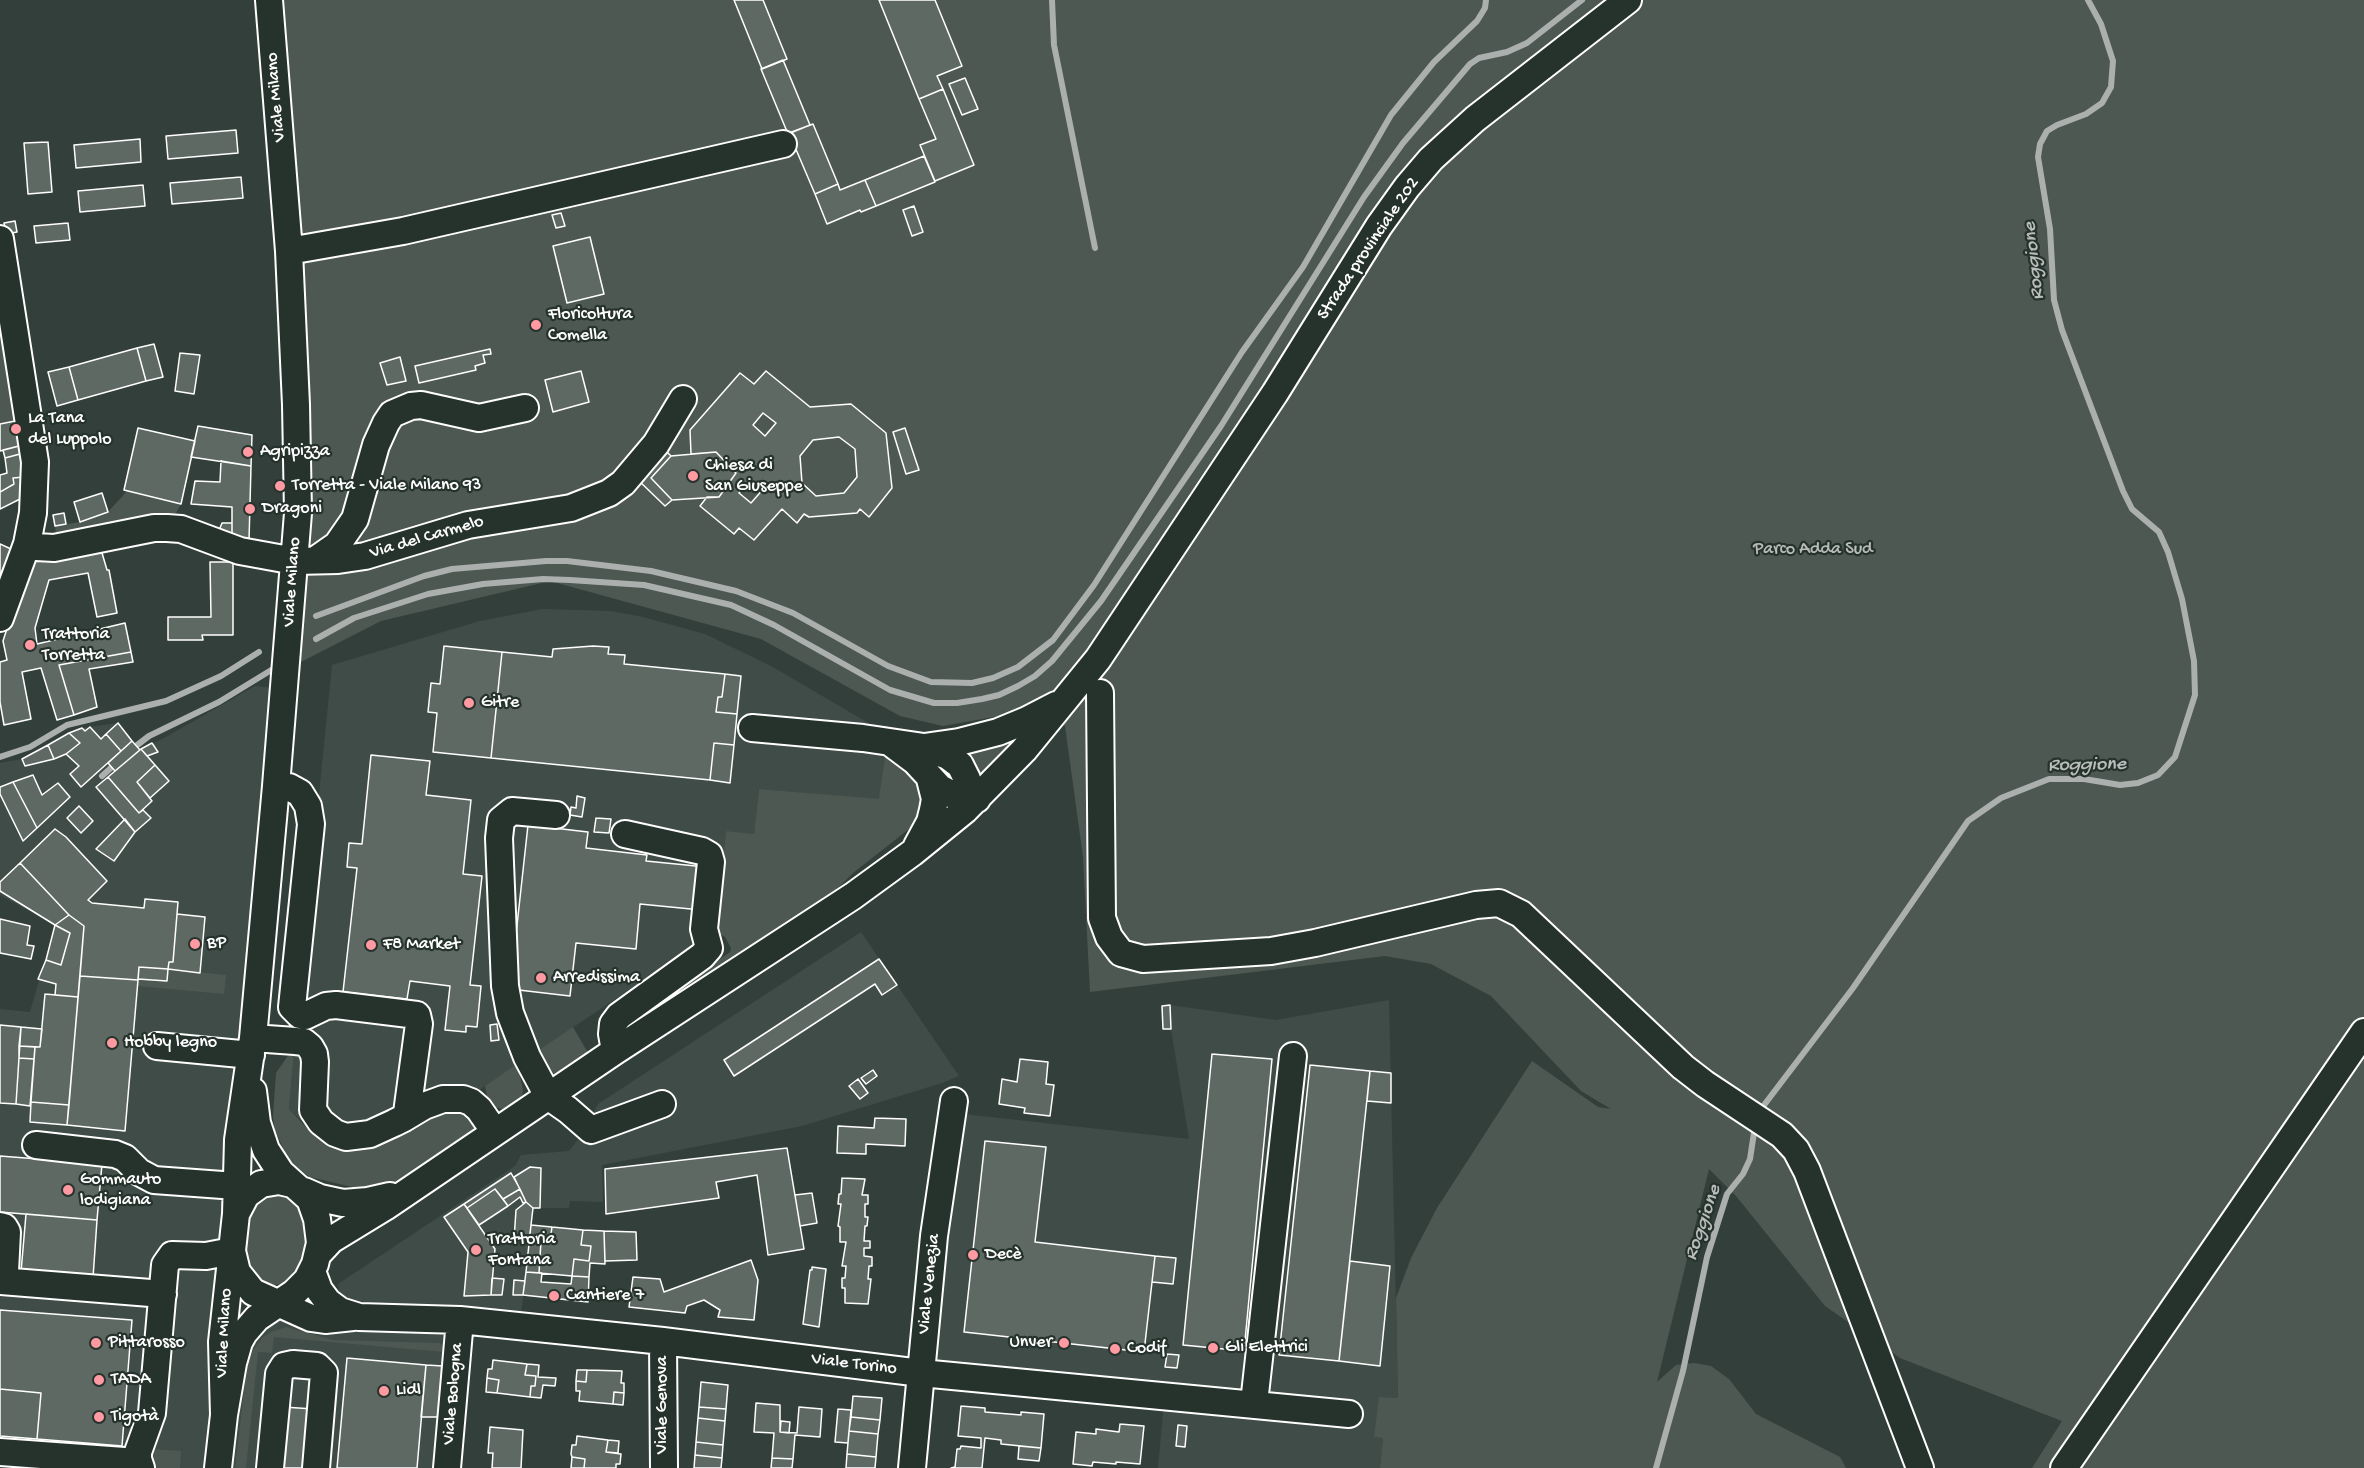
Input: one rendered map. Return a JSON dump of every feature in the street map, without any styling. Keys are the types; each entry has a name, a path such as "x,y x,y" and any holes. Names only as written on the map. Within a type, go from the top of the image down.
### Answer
{"street":[{"name":"Viale Milano","path":"224,1415 222,1342 236,1214 238,1140 252,1046 276,786 306,560 298,464 289,251 269,0"},
{"name":"Strada provinciale 202","path":"413,1187 615,1051 853,896 912,853 1024,750 1098,659 1275,393 1379,226 1407,187 1431,159 1475,119 1628,0"},
{"path":"289,251 403,231 783,144"},
{"path":"0,239 35,462 33,513 27,544 0,618"},
{"path":"0,290 19,357"},
{"name":"Via del Carmelo","path":"27,544 54,548 167,528 181,529 240,551 306,560 338,560 365,556 468,525 558,510 592,501 623,483 656,444 683,399"},
{"path":"306,560 337,545 355,519 381,433 392,414 411,406 421,405 479,418 525,408"},
{"path":"1100,693 1102,918 1108,937 1121,953 1143,959 1271,951 1315,943 1476,905 1499,903 1521,914 1683,1067 1782,1135 1796,1150 1807,1171 1920,1468"},
{"path":"924,747 959,742 1012,727 1066,699"},
{"path":"752,728 863,738 924,747 948,756 960,765 967,779 969,803"},
{"path":"891,743 915,761 930,779 950,794 969,803"},
{"path":"912,853 926,830 933,810 935,799 930,779"},
{"path":"276,786 289,787 300,793 308,806 311,824 292,1007 300,1015 305,1016 326,1006 336,1005 417,1015 419,1024 417,1044 408,1108 404,1118"},
{"path":"556,815 512,811 501,820 499,838 506,999 527,1057 548,1096 591,1130 662,1104"},
{"path":"615,1051 612,1034 613,1024 618,1016 702,956 709,948 704,929 711,862 709,855 702,851 626,834"},
{"path":"2064,1468 2364,1032"},
{"path":"157,1046 252,1046 304,1042 314,1054 313,1110 321,1122 335,1133 346,1137 370,1134 424,1106 443,1099 463,1099 471,1102 479,1109 495,1132"},
{"name":"Viale Milano","path":"218,1468 232,1364 240,1342 250,1324 294,1293 315,1263 320,1233 310,1199 272,1161 261,1138 254,1106 252,1046"},
{"path":"1254,1403 1293,1056"},
{"name":"Viale Venezia","path":"912,1468 934,1236 954,1101"},
{"path":"36,1145 115,1154 125,1158 139,1172 154,1180 236,1186"},
{"name":"Viale Milano","path":"236,1214 246,1195 261,1184 279,1181 298,1188"},
{"path":"298,1188 333,1201 357,1203 379,1199 413,1187"},
{"path":"315,1263 332,1240 413,1187"},
{"path":"0,1226 4,1227 7,1232 5,1281 163,1294"},
{"name":"Viale Milano","path":"232,1251 237,1272 247,1287 260,1296 279,1302"},
{"path":"0,1452 140,1465 140,1443 152,1413 165,1265 172,1255 206,1256 232,1251"},
{"name":"Viale Torino","path":"315,1263 319,1290 328,1302 340,1311 359,1317"},
{"name":"Viale Torino","path":"279,1302 317,1319 335,1320 359,1317 460,1320 663,1341 921,1373 1254,1403 1349,1414"},
{"name":"Viale Bologna","path":"447,1468 460,1320"},
{"name":"Viale Genova","path":"663,1341 664,1468"},
{"path":"270,1468 279,1374 284,1366 293,1364 317,1366 324,1373 316,1468"}],"shaded area":[{"path":"543,609 611,611 705,634 771,666 870,724 888,726 880,800 759,789 754,835 726,831 716,932 455,1107 382,1145 353,1150 341,1148 319,1138 289,1109 296,1032 304,1029 320,839 319,794 332,665 480,621"},
{"path":"255,686 283,689 215,1468 0,1468 0,1009 30,1012 55,925 0,895 0,763 22,759 82,728 118,723 140,750"},
{"path":"861,932 959,1076 802,1126 602,1165 603,1202 570,1201 569,1208 533,1208 520,1324 361,1316 340,1296 338,1284 515,1166 521,1155 569,1151 598,1104"},
{"path":"1389,1000 1398,1398 1380,1397 1375,1437 1383,1438 1380,1468 1158,1468 1165,1391 924,1370 954,1113 1189,1139 1171,1029 1170,1005 1276,1020"},
{"path":"265,1314 459,1322 446,1468 219,1468 234,1364"}],"green space":[{"name":"Parco Adda Sud","path":"279,0 2364,0 2364,1468 2032,1468 2062,1421 1900,1358 1825,1306 1736,1196 1709,1169 1657,1382 1676,1365 1694,1363 1711,1366 1729,1379 1756,1414 1840,1457 1846,1468 1380,1468 1383,1438 1374,1437 1379,1397 1398,1398 1396,1298 1411,1258 1437,1208 1532,1061 1598,1107 1611,1109 1581,1091 1491,996 1431,964 1385,956 1090,992 1083,857 1065,726 1041,701 1005,715 943,726 900,716 761,639 550,581 381,621 295,665"},
{"path":"0,333 15,421 0,424"},
{"path":"127,491 181,504 176,513 169,517 57,540 55,526 80,522 108,512"},
{"path":"1020,737 981,779 962,752 1004,739"},
{"path":"885,756 897,760 926,789 918,822 853,873 832,894 630,1027 644,1013 730,952 731,948 725,937 716,932 726,831 754,834 759,789 879,799"},
{"path":"168,969 226,975 224,994 138,986 138,979 166,981"},
{"path":"573,1027 588,1056 556,1076 536,1052"},
{"path":"294,1052 289,1109 306,1127 331,1144 353,1150 382,1145 408,1133 439,1112 463,1108 474,1124 473,1130 406,1179 392,1185 352,1194 352,1187 310,1177 296,1167 286,1155 275,1130 273,1117 276,1073 287,1057"},
{"path":"517,1064 523,1089 522,1097 506,1110 495,1107 488,1100 485,1086"},
{"path":"267,1194 287,1194 299,1203 310,1239 302,1268 291,1280 269,1285 256,1280 244,1260 244,1227 255,1203"},
{"path":"286,1327 333,1340 439,1343 444,1346 444,1352 274,1337 272,1353 258,1352 246,1468 235,1468 247,1365 253,1350 263,1337"},
{"path":"151,1449 181,1451 180,1468 150,1466"}],"building":[{"path":"734,0 763,0 787,59 762,69"},
{"path":"879,0 935,0 962,66 937,76 943,89 919,99"},
{"path":"783,60 810,125 788,134 761,69"},
{"path":"965,78 978,109 962,115 949,84"},
{"path":"943,89 974,165 935,181 920,145 936,139 919,99"},
{"path":"813,124 838,184 815,194 789,133"},
{"path":"236,130 238,153 168,159 166,136"},
{"path":"140,139 141,162 76,168 74,145"},
{"path":"48,142 52,192 28,194 24,143"},
{"path":"924,156 935,182 876,206 865,180"},
{"path":"241,177 243,198 172,204 170,183"},
{"path":"865,180 876,206 827,224 815,194 838,184 840,190"},
{"path":"143,185 145,206 80,212 78,191"},
{"path":"914,206 923,232 912,236 903,210"},
{"path":"561,213 565,226 556,228 552,215"},
{"path":"15,221 17,232 6,234 4,223"},
{"path":"68,223 70,240 36,243 34,226"},
{"path":"590,237 604,294 567,303 553,246"},
{"path":"154,344 163,377 146,381 137,348"},
{"path":"137,348 146,381 78,400 69,367"},
{"path":"490,349 491,354 483,355 485,363 475,366 476,370 419,383 415,366"},
{"path":"180,353 200,355 194,394 175,391"},
{"path":"400,357 406,381 387,385 380,363"},
{"path":"69,367 78,400 57,406 48,372"},
{"path":"581,371 589,402 553,412 545,380"},
{"path":"766,371 810,407 851,404 886,433 892,488 869,517 860,509 857,513 809,517 804,514 797,523 782,509 754,540 739,528 734,534 700,506 707,497 719,497 736,473 716,452 691,454 690,430 740,373 754,384","holes":["763,413 776,423 765,436 753,425","839,437 855,449 857,477 844,493 816,496 802,483 800,456 813,440","765,487 751,503 739,493 743,488"]},
{"path":"15,421 19,446 0,451 0,424"},
{"path":"198,426 252,435 251,466 191,457"},
{"path":"138,428 195,441 181,504 124,490"},
{"path":"905,428 919,470 906,474 893,432"},
{"path":"19,446 20,454 5,458 3,450"},
{"path":"664,449 671,456 651,478 672,500 665,506 637,479"},
{"name":"Chiesa di San Giuseppe","path":"716,452 736,473 719,497 672,500 651,478 671,456"},
{"path":"20,454 24,477 13,478 14,484 0,492 0,475 7,473 5,458"},
{"path":"221,461 251,466 249,541 232,539 232,507 191,504 195,481 220,482"},
{"path":"24,477 24,497 0,509 0,492 14,484 13,478"},
{"path":"102,493 108,512 80,522 74,502"},
{"path":"64,513 66,524 55,526 53,515"},
{"path":"222,523 232,523 232,539 218,533"},
{"path":"0,544 11,549 0,576"},
{"path":"100,546 107,570 109,570 117,613 97,617 88,573 49,580 35,628 37,644 125,623 131,652 59,665 74,715 57,720 41,668 22,672 31,719 4,725 0,702 0,662 7,660 3,641 29,560"},
{"path":"210,562 233,562 233,635 202,635 203,640 168,640 168,617 211,617"},
{"path":"444,646 502,652 491,758 433,752 437,713 428,712 431,683 440,684"},
{"path":"609,647 608,654 625,655 624,664 725,674 722,697 718,697 716,712 737,714 734,745 714,743 710,780 491,758 502,652 552,657 553,649"},
{"path":"131,652 133,662 89,669 97,707 74,715 59,665"},
{"path":"725,674 741,676 737,714 716,712 718,697 722,697"},
{"path":"118,723 132,741 121,751 106,734"},
{"path":"90,727 101,739 106,734 121,751 81,787 70,774 79,766 66,754 80,743 69,733 82,728 85,731"},
{"path":"69,733 80,743 66,754 54,759 48,745"},
{"path":"132,741 140,750 115,771 108,763"},
{"path":"152,743 158,752 147,756 141,749"},
{"path":"714,743 734,745 730,783 710,780"},
{"path":"48,745 54,759 25,766 22,759"},
{"path":"141,749 155,765 137,782 152,801 139,813 108,777"},
{"path":"371,755 430,761 426,795 471,800 463,874 482,876 470,985 481,986 477,1027 466,1026 466,1032 445,1030 450,986 410,981 407,999 343,992 357,868 347,867 349,843 362,844"},
{"path":"155,765 169,781 150,798 137,782"},
{"path":"33,775 42,795 58,783 70,797 37,828 13,782"},
{"path":"108,777 139,813 143,810 151,818 135,832 96,787"},
{"path":"13,782 37,828 23,841 0,794 0,787"},
{"path":"577,796 585,798 582,817 570,815 571,807 576,808"},
{"path":"79,806 93,821 81,833 67,818"},
{"path":"596,818 611,819 609,833 594,832"},
{"path":"125,819 135,832 114,861 96,849"},
{"path":"528,825 588,832 586,848 647,855 646,861 706,867 701,910 640,904 636,949 576,943 570,996 510,989"},
{"path":"55,829 66,837 107,881 88,900 92,903 144,908 145,899 178,902 173,962 169,962 168,969 139,967 138,980 80,976 84,926 69,915 20,863"},
{"path":"20,863 69,915 55,925 0,891 0,882"},
{"path":"177,914 205,917 200,973 168,969 169,962 173,962"},
{"path":"69,915 84,926 78,997 55,995 56,984 38,979 46,960 61,965 70,933 55,925"},
{"path":"0,919 30,926 27,945 34,946 31,959 0,953"},
{"path":"55,925 70,933 61,965 46,960"},
{"path":"879,959 897,985 882,995 875,984 734,1076 724,1060"},
{"path":"139,967 168,969 167,981 138,979"},
{"path":"80,976 138,980 125,1131 67,1125"},
{"path":"45,994 78,997 69,1105 31,1102 35,1047 40,1047"},
{"path":"1170,1005 1171,1029 1163,1029 1162,1006"},
{"path":"497,1024 499,1040 491,1041 490,1025"},
{"path":"0,1025 21,1027 16,1104 0,1103"},
{"path":"21,1027 42,1029 40,1047 19,1046"},
{"path":"19,1046 35,1047 34,1059 19,1058"},
{"path":"1212,1054 1272,1059 1244,1351 1183,1345"},
{"path":"19,1058 34,1059 30,1106 16,1104"},
{"path":"1020,1059 1048,1062 1046,1084 1054,1085 1050,1116 1024,1113 1025,1108 999,1104 1002,1079 1017,1082"},
{"path":"1310,1065 1370,1071 1339,1361 1279,1355"},
{"path":"873,1070 877,1076 866,1084 861,1078"},
{"path":"1370,1071 1391,1073 1391,1103 1367,1101"},
{"path":"858,1079 868,1093 860,1099 849,1086"},
{"path":"31,1102 69,1105 67,1125 30,1122"},
{"path":"875,1118 906,1119 905,1146 866,1144 866,1154 837,1153 838,1126 874,1128"},
{"path":"985,1141 1046,1147 1035,1242 1155,1256 1144,1352 964,1332"},
{"path":"787,1148 804,1249 768,1255 757,1175 716,1182 719,1198 606,1214 605,1169"},
{"path":"0,1156 102,1164 97,1220 0,1212"},
{"path":"530,1167 541,1168 540,1208 533,1208 526,1202 514,1177"},
{"path":"511,1173 520,1189 503,1199 495,1189 467,1208 464,1204"},
{"path":"842,1178 865,1179 862,1195 868,1195 865,1217 868,1217 864,1241 870,1241 870,1248 864,1248 864,1256 872,1257 872,1266 869,1266 868,1279 871,1279 868,1304 845,1303 842,1278 845,1278 846,1266 842,1266 846,1242 840,1242 840,1227 838,1226 841,1204 838,1204"},
{"path":"495,1189 508,1206 479,1225 467,1208"},
{"path":"520,1189 526,1202 523,1203 520,1197 508,1206 503,1199"},
{"path":"812,1193 817,1223 800,1226 795,1195"},
{"path":"526,1202 533,1208 529,1242 514,1240 516,1210"},
{"path":"464,1204 495,1249 491,1295 464,1296 468,1252 444,1217"},
{"path":"26,1214 97,1220 93,1278 21,1272"},
{"path":"531,1225 552,1227 550,1241 541,1241 539,1273 526,1272"},
{"path":"552,1227 583,1230 581,1245 591,1246 589,1261 574,1259 572,1276 539,1273 541,1241 550,1241"},
{"path":"583,1230 604,1231 605,1264 590,1263 589,1277 572,1276 574,1259 589,1261 591,1246 581,1245"},
{"path":"604,1231 636,1232 637,1260 605,1261"},
{"path":"1155,1256 1176,1258 1173,1284 1152,1282"},
{"path":"751,1260 758,1280 754,1320 718,1317 720,1310 704,1300 687,1306 685,1313 629,1307 633,1277 660,1279 664,1292"},
{"path":"1350,1261 1390,1266 1380,1366 1339,1361"},
{"path":"812,1267 826,1269 819,1327 803,1324"},
{"path":"526,1272 542,1273 541,1282 571,1284 572,1276 589,1277 588,1302 523,1295"},
{"path":"492,1278 504,1279 502,1295 491,1295"},
{"path":"514,1280 525,1281 523,1295 513,1295"},
{"path":"0,1310 132,1320 122,1446 37,1439 41,1393 0,1389"},
{"path":"1167,1354 1179,1355 1177,1368 1165,1367"},
{"name":"Lidl","path":"347,1358 426,1365 417,1468 337,1468"},
{"path":"493,1360 527,1364 525,1375 536,1376 535,1386 531,1386 530,1397 497,1393 499,1380 487,1378 488,1369 492,1369"},
{"path":"527,1364 539,1365 538,1377 556,1378 555,1386 543,1385 541,1398 530,1397 531,1386 535,1386 536,1376 525,1375"},
{"path":"426,1365 443,1366 438,1417 421,1417"},
{"path":"577,1370 587,1370 586,1382 576,1381"},
{"path":"587,1370 622,1371 621,1383 624,1383 624,1393 614,1392 613,1404 579,1401 580,1391 576,1391 576,1381 586,1382"},
{"path":"487,1378 499,1380 497,1393 486,1392"},
{"path":"701,1382 728,1385 726,1409 699,1407"},
{"path":"0,1389 41,1393 37,1439 0,1436"},
{"path":"614,1392 624,1393 623,1405 613,1404"},
{"path":"853,1396 882,1398 880,1420 851,1417"},
{"path":"756,1403 780,1405 780,1432 797,1433 799,1407 822,1409 820,1437 795,1435 793,1459 772,1458 774,1433 754,1432"},
{"path":"961,1406 985,1408 985,1412 1044,1414 1041,1448 1001,1444 1001,1440 985,1438 982,1468 951,1468 955,1467 957,1449 961,1446 981,1448 981,1438 958,1436"},
{"path":"284,1407 313,1409 308,1468 279,1468"},
{"path":"699,1407 726,1409 725,1421 698,1418"},
{"path":"838,1409 851,1410 848,1443 835,1442"},
{"path":"851,1417 880,1420 878,1434 849,1431"},
{"path":"698,1418 725,1421 723,1445 696,1442"},
{"path":"781,1421 790,1422 789,1433 780,1432"},
{"path":"1120,1424 1144,1426 1140,1464 1093,1462 1092,1466 1073,1464 1076,1432 1096,1434 1096,1429 1119,1432"},
{"path":"1178,1425 1187,1426 1185,1447 1176,1446"},
{"path":"490,1427 523,1430 521,1468 492,1468 493,1453 488,1453"},
{"path":"849,1431 878,1434 876,1457 847,1454"},
{"path":"577,1436 608,1440 606,1452 621,1454 620,1464 616,1464 616,1468 584,1468 585,1459 572,1457 571,1454 572,1445 576,1445"},
{"path":"608,1440 619,1441 618,1453 606,1452"},
{"path":"696,1442 723,1445 722,1458 695,1455"},
{"path":"1019,1446 1041,1448 1039,1461 1018,1459"},
{"path":"847,1454 876,1457 875,1468 846,1468"},
{"path":"695,1455 722,1458 721,1468 694,1468"},
{"path":"572,1457 585,1459 584,1468 571,1468"},
{"path":"772,1458 793,1459 792,1468 771,1468"}],"waterway":[{"path":"1052,0 1054,45 1095,248"},
{"path":"316,616 424,576 452,569 567,561 651,571 736,591 793,613 888,666 931,682 972,683 993,678 1018,667 1053,640 1094,585 1242,352 1303,267 1391,115 1434,62 1477,21 1485,8 1486,0"},
{"path":"316,639 354,618 428,594 483,584 543,579 570,580 644,585 731,605 774,625 890,690 934,703 957,703 982,699 999,695 1018,686 1035,676 1052,661 1101,601 1221,426 1364,197 1403,143 1470,64 1479,58 1507,52 1527,43 1582,0"},
{"name":"Roggione","path":"1758,1113 1853,988 1968,821 2001,798 2049,779 2084,779 2120,785 2138,783 2158,775 2175,757 2195,695 2194,661 2182,599 2168,552 2159,532 2132,509 2123,491 2062,330 2054,300 2050,229 2038,157 2040,144 2047,131 2086,114 2102,103 2111,87 2113,61 2101,24 2088,0"},
{"path":"0,757 30,747 67,725 166,701 221,676 259,652"},
{"path":"136,746 149,736 219,702 273,669"},
{"path":"102,776 112,767"},
{"name":"Roggione","path":"1656,1468 1683,1371 1707,1257 1727,1194 1743,1174 1750,1159 1755,1126"}],"place":[{"name":"Floricoltura Comella","path":"536,325"},
{"name":"La Tana del Luppolo","path":"16,429"},
{"name":"Agripizza","path":"248,452"},
{"name":"Chiesa di San Giuseppe","path":"693,476"},
{"name":"Torretta - Viale Milano 93","path":"280,486"},
{"name":"Dragoni","path":"250,509"},
{"name":"Trattoria Torretta","path":"30,645"},
{"name":"Gitre","path":"469,703"},
{"name":"BP","path":"195,944"},
{"name":"F8 Market","path":"371,945"},
{"name":"Arredissima","path":"541,978"},
{"name":"Hobby legno","path":"112,1043"},
{"name":"Gommauto lodigiana","path":"68,1190"},
{"name":"Trattoria Fontana","path":"476,1250"},
{"name":"Decè","path":"973,1255"},
{"name":"Cantiere 7","path":"554,1296"},
{"name":"Pittarosso","path":"96,1343"},
{"name":"Unver","path":"1064,1343"},
{"name":"Gli Elettrici","path":"1213,1348"},
{"name":"Codif","path":"1115,1349"},
{"name":"TADA","path":"99,1380"},
{"name":"Lidl","path":"384,1391"},
{"name":"Tigotà","path":"99,1417"}]}
